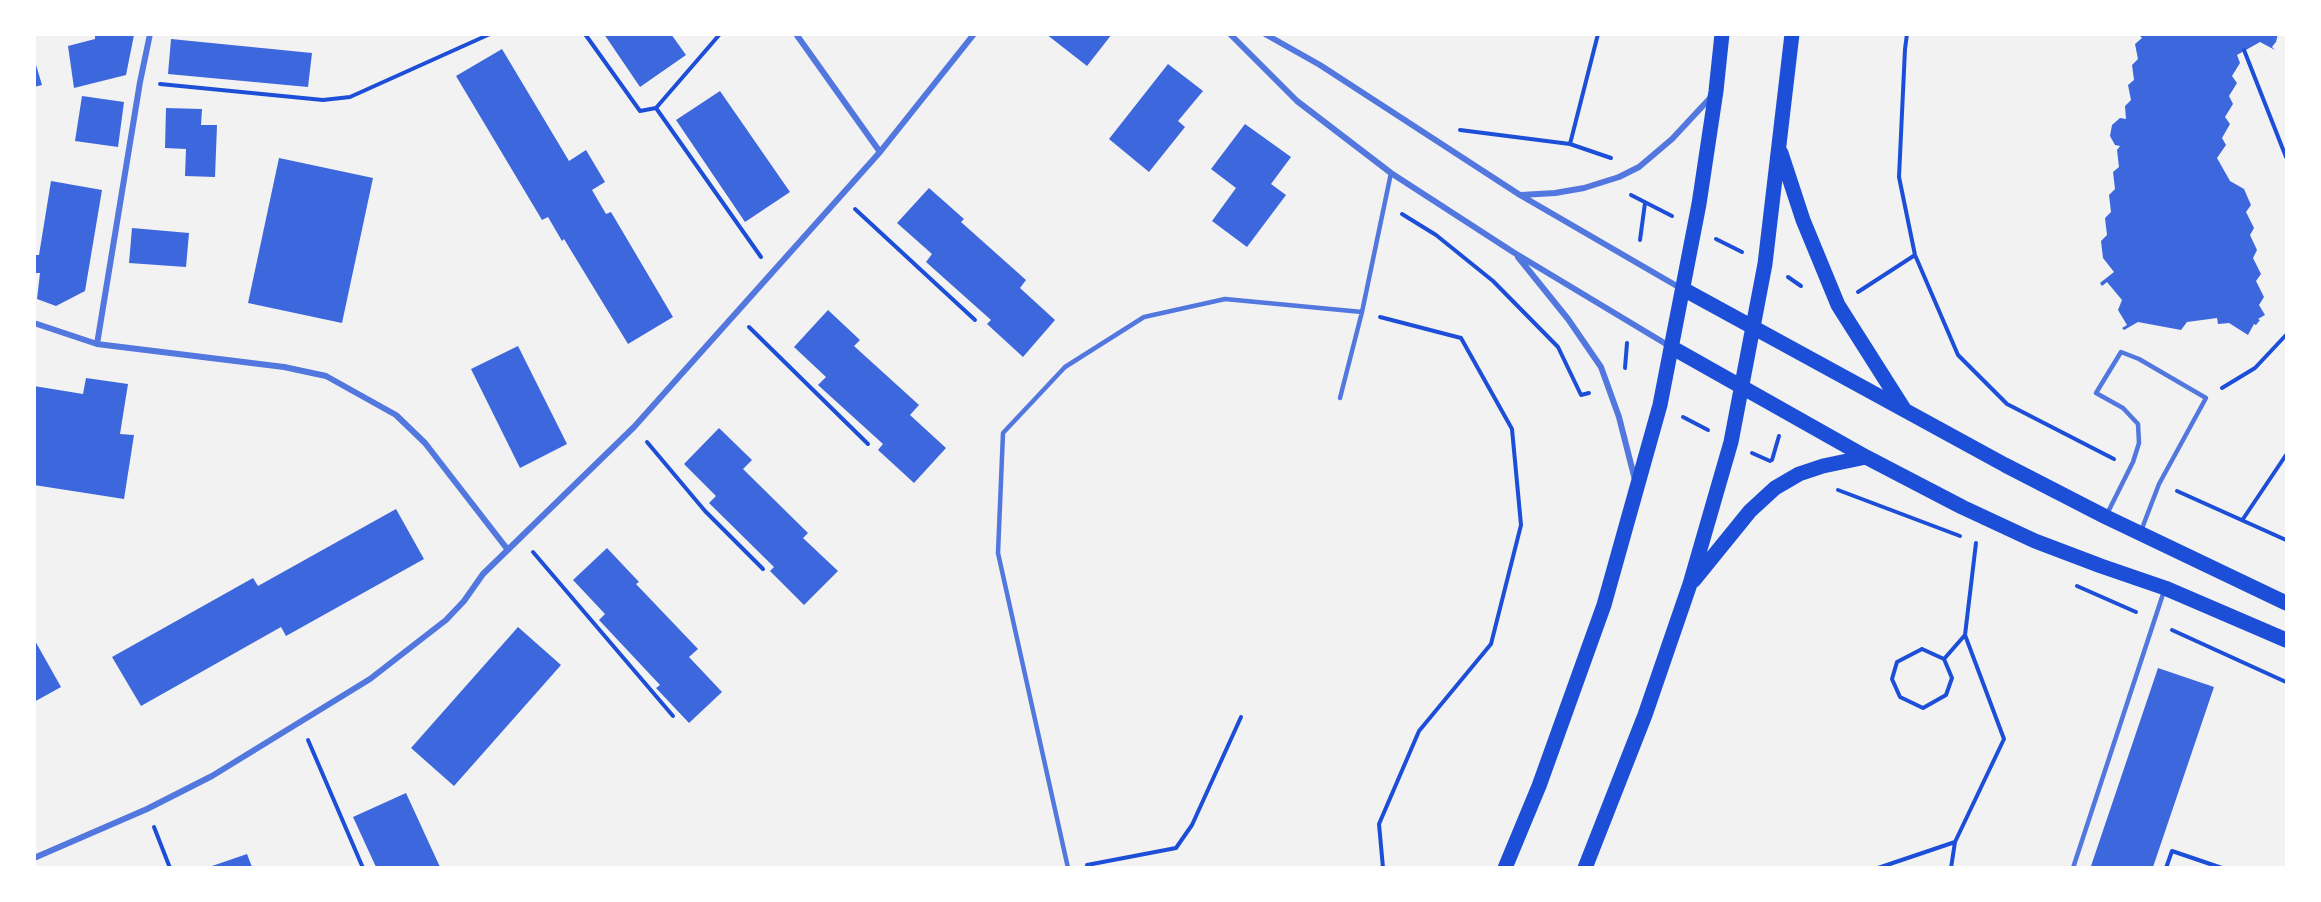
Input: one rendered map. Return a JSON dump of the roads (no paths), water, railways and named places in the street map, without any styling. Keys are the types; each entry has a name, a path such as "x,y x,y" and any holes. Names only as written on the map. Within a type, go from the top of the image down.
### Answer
{"main road":[{"path":"1505,867 1539,786 1604,605 1660,405 1699,204 1722,34"},
{"path":"1586,867 1645,715 1690,584 1731,442 1765,264 1792,34"},
{"path":"1779,147 1803,220 1838,305 1906,411"},
{"path":"1683,289 1754,330 2106,517 2286,603"},
{"path":"1671,348 1866,457 1962,507 2035,541 2165,588 2286,639"},
{"path":"1690,584 1750,511 1775,488 1799,474 1823,466 1866,457"}],"street":[{"path":"97,344 140,81 150,34"},
{"path":"796,34 880,152"},
{"path":"34,858 147,809 212,776 370,679 446,620 464,601 483,574 634,427 880,152 974,34"},
{"path":"1230,34 1297,101 1391,173 1513,252 1671,348"},
{"path":"1265,34 1320,64 1520,195 1683,289"},
{"path":"1520,195 1555,193 1584,188 1619,177 1639,167 1672,139 1716,91"},
{"path":"1513,252 1568,319 1601,367 1619,417 1637,491"},
{"path":"34,323 97,344 284,367 326,376 396,415 425,443 508,550"}],"lane":[{"path":"1340,398 1362,312 1391,173"},
{"path":"1068,867 998,553 1003,433 1065,368 1143,317 1225,298 1362,312"},
{"path":"2106,517 2130,468 2139,443 2138,424 2123,408 2097,393 2121,352 2139,359 2206,398 2160,484 2140,534"},
{"path":"2073,867 2165,588"}]}
